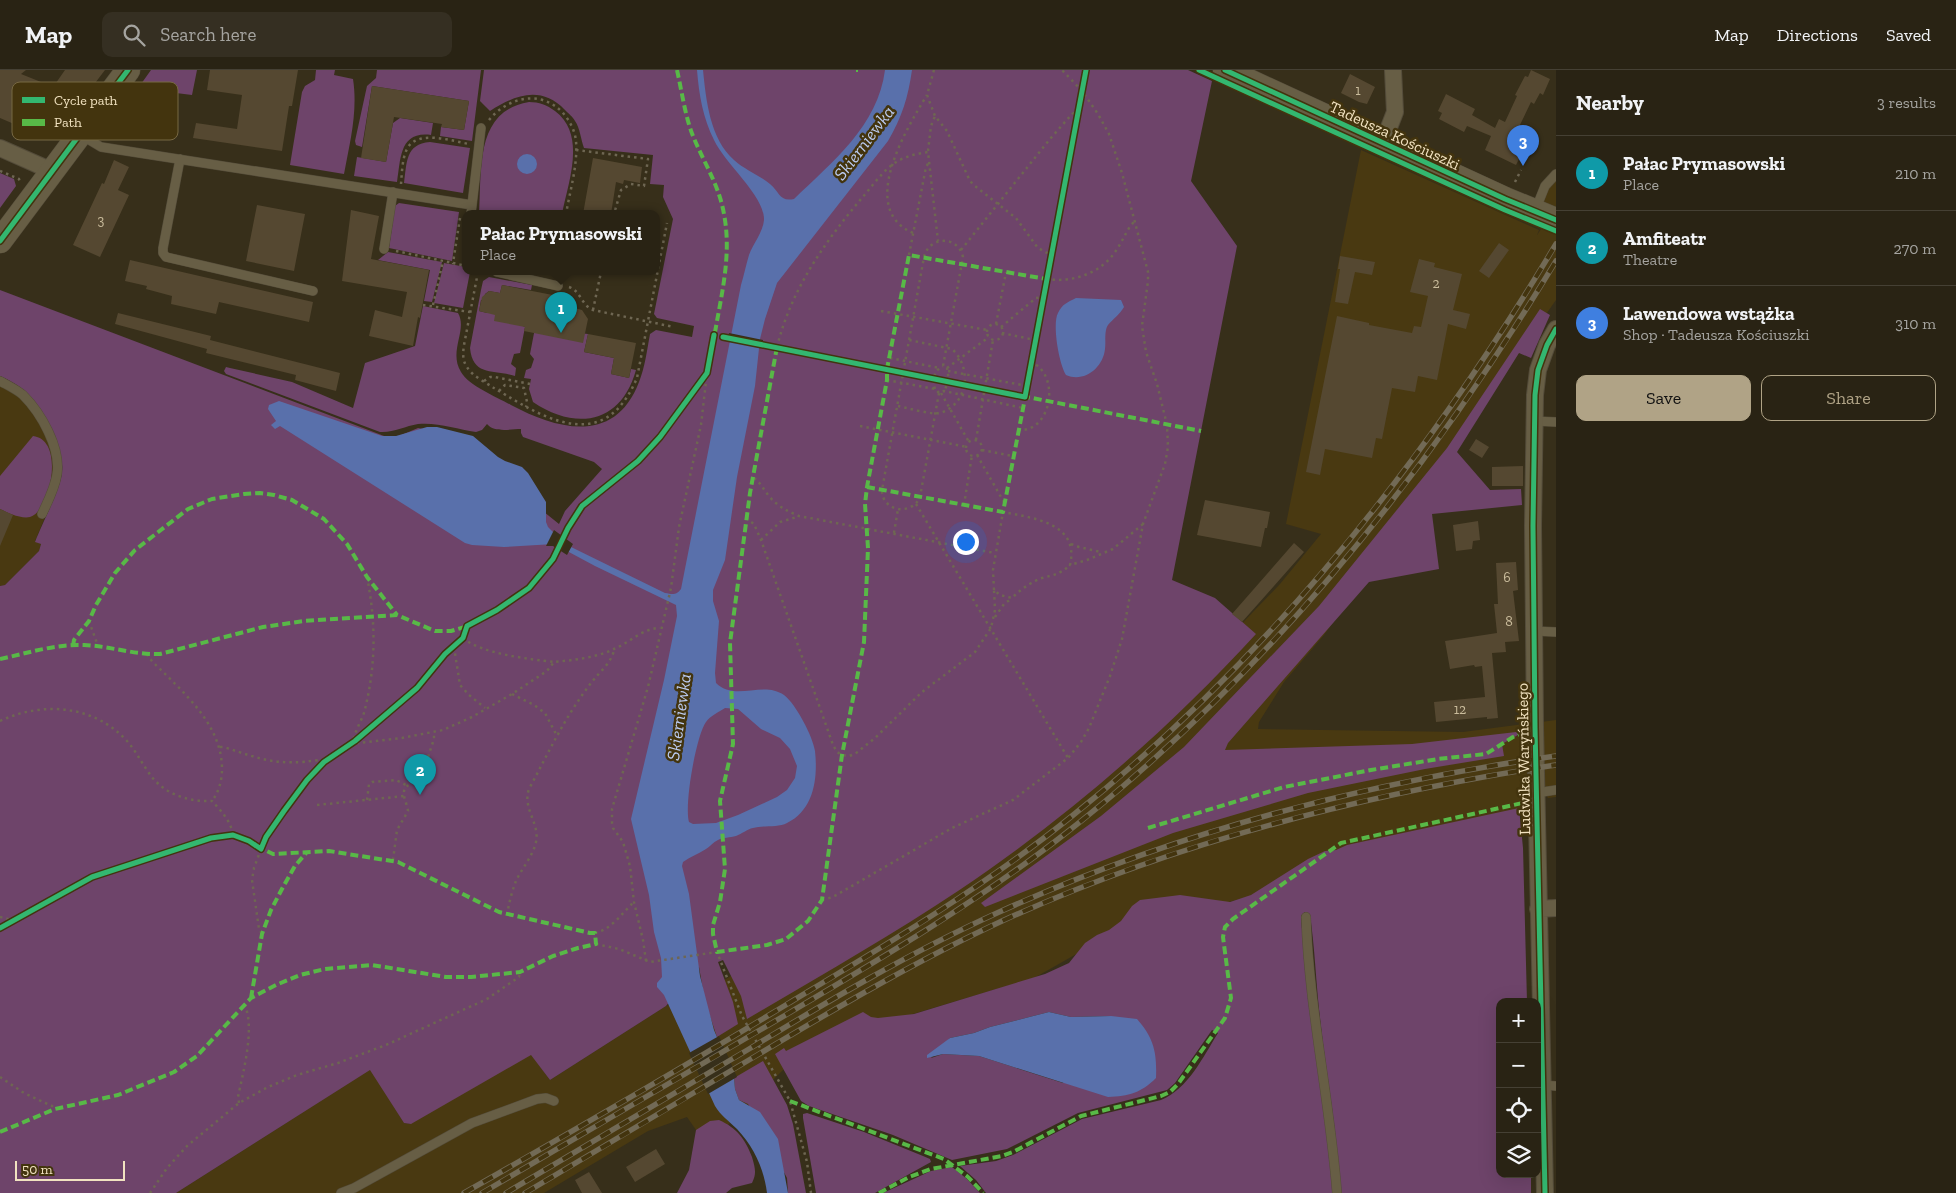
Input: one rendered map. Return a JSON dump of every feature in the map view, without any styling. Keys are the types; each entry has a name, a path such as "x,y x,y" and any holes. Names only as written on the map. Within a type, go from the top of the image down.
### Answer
{"street":[{"path":"119,82 128,70"},
{"name":"Tadeusza Kościuszki","path":"1225,70 1545,216"},
{"path":"1383,143 1393,122 1395,112 1393,70"},
{"path":"0,240 76,140"},
{"path":"0,148 52,171"},
{"name":"Ludwika Waryńskiego","path":"1545,1193 1549,1086 1538,909 1533,526 1534,421 1538,370 1547,345 1556,329"},
{"path":"1538,909 1556,908"}],"lane":[{"path":"89,140 101,147 394,192 471,210 481,128"},
{"path":"180,159 163,248 163,253 166,256 313,291"},
{"path":"1545,216 1545,186 1556,174"},
{"path":"384,249 394,192"},
{"path":"511,275 563,286"},
{"path":"0,381 21,394 34,407 48,432 55,452 57,475 42,514"},
{"path":"1534,421 1556,422"},
{"path":"1534,631 1556,632"},
{"path":"1536,793 1556,790"},
{"path":"1306,917 1310,969 1330,1119 1337,1193"},
{"path":"341,1193 354,1188 481,1118 537,1099 546,1098 554,1101"}],"path":[{"path":"913,233 899,224 890,209 888,178 900,145 928,95 934,70"},
{"path":"822,900 833,898 952,828 1013,800 1068,758 1089,728 1110,676 1122,639 1143,524 1165,464 1168,436 1167,425 1157,384 1146,352 1142,326 1148,272 1122,173 1109,134 1098,114 1082,92 1062,70"},
{"path":"928,95 935,116 947,131 970,181 1016,218 1038,248 1051,255"},
{"path":"409,186 400,184 405,154 414,141 422,138 473,145 481,128 491,117 512,102 527,98 537,98 554,105 568,119 574,132 576,150 567,210"},
{"path":"961,250 1066,120 1078,111"},
{"path":"935,116 931,126 928,152 938,241"},
{"path":"576,150 648,159 644,186 629,185 621,190 615,210"},
{"path":"777,347 792,301 812,264 846,216 892,164 904,158 928,152"},
{"path":"909,255 926,167 929,162"},
{"path":"1515,183 1521,170"},
{"path":"0,171 19,179 19,187"},
{"path":"1046,280 1069,279 1085,275 1099,268 1114,253 1134,222"},
{"path":"660,260 667,223"},
{"path":"943,366 963,265 961,250 952,243 938,241 931,245 924,253 882,495 887,503 898,509 905,509 916,504 920,497 935,413 941,392 949,381 947,370"},
{"path":"384,249 453,263"},
{"path":"432,305 443,261"},
{"path":"996,324 1006,272"},
{"path":"477,275 464,345 464,360 467,367 484,381 526,407 565,422 587,423 604,419 619,407 629,395 637,378 657,275"},
{"path":"593,310 600,275"},
{"path":"563,286 576,290 583,303 593,310 674,328"},
{"path":"1001,327 1036,298 1043,297"},
{"path":"423,305 470,312"},
{"path":"881,310 987,330"},
{"path":"987,330 989,326 996,324 1001,327"},
{"path":"1001,327 1002,334"},
{"path":"987,330 989,337 993,340"},
{"path":"993,340 999,338 1002,334"},
{"path":"1002,334 1035,340"},
{"path":"947,370 989,337"},
{"path":"898,406 935,413 950,409 962,395 964,384 964,374 960,358 956,352 947,347 909,340"},
{"path":"976,440 993,340"},
{"path":"890,358 939,368"},
{"path":"1018,430 1025,430 1041,419 1049,402 1048,384 1045,376 1040,368 1031,362"},
{"path":"935,389 934,378 939,368 943,366"},
{"path":"943,366 947,370 1027,386"},
{"path":"646,961 634,902 630,866 622,842 612,823 612,809 648,687 671,588 679,527 701,426 707,373"},
{"path":"484,381 490,377 519,380 530,384"},
{"path":"517,386 519,380"},
{"path":"887,380 1023,408"},
{"path":"499,391 505,384 517,386 525,390 526,407"},
{"path":"941,392 969,442"},
{"path":"860,426 967,447"},
{"path":"969,442 976,440"},
{"path":"976,440 980,443 982,450"},
{"path":"969,442 967,451 976,456 1005,504"},
{"path":"976,456 982,450"},
{"path":"982,450 1013,456"},
{"path":"964,505 972,455"},
{"path":"754,478 761,483 768,496 785,511 799,516 996,553"},
{"path":"916,504 1068,758"},
{"path":"894,534 898,509"},
{"path":"746,518 754,524 761,540 833,745 837,752 849,756 855,754 875,738 922,692 975,652 991,628 994,618 993,570 1003,512 1036,518 1051,524 1071,544 1101,552"},
{"path":"761,540 780,522 799,516"},
{"path":"994,618 1004,604 1034,582 1064,571 1070,565 1087,560 1101,552 1113,549 1143,524"},
{"path":"1070,565 1073,554 1071,544"},
{"path":"367,577 375,652 366,708 355,735 355,741 358,743 372,743 434,732 472,716 512,694 547,671 554,662"},
{"path":"994,590 1000,595 1012,598"},
{"path":"89,621 98,646"},
{"path":"463,638 476,646 521,658 554,662 582,659 614,650 643,633 655,628 661,628"},
{"path":"454,647 460,686 469,696 485,708"},
{"path":"507,915 516,880 536,840 536,832 526,795 556,734 586,690 610,660 614,650"},
{"path":"147,654 197,708 211,728 220,747 222,777 212,801"},
{"path":"512,694 545,713 556,734"},
{"path":"0,721 27,711 48,708 90,714 118,732 135,751 149,773 166,790 179,797 198,802 212,801 223,812 233,835"},
{"path":"393,860 397,830 408,811 404,791 408,786 421,778 434,739 434,732"},
{"path":"220,747 263,760 287,764 319,760 324,762"},
{"path":"367,800 369,784 372,782 396,780 408,786"},
{"path":"317,805 404,796"},
{"path":"261,849 252,880 259,929 262,934"},
{"path":"595,933 600,932 612,923 634,902"},
{"path":"0,917 12,920"},
{"path":"596,944 653,962 717,952 742,1016 790,1101 805,1154 811,1193"},
{"path":"150,1193 166,1168 187,1146 239,1103 268,1087 297,1075 338,1063 386,1045 487,999 518,977 520,972"},
{"path":"239,1103 238,1097 248,1036 245,1006"},
{"path":"0,1077 24,1093 55,1109"}],"shaded area":[{"path":"151,70 197,70 192,95 178,93 178,82 142,82"},
{"path":"316,70 335,70 334,75 353,79 354,115 344,174 290,165 302,92 305,86 315,80"},
{"path":"377,70 481,70 472,141 440,136 441,127 464,130 469,101 372,86 362,147 356,145 355,141 367,86 376,78"},
{"path":"484,70 1188,70 1212,81 1191,181 1237,246 1172,580 1215,598 1256,634 1151,739 1077,803 998,863 880,941 747,1019 741,996 723,960 718,962 733,1002 738,1024 717,1037 705,1001 699,967 666,1006 550,1080 531,1055 411,1124 404,1123 370,1070 176,1193 0,1193 0,586 5,585 39,551 41,544 35,542 59,485 62,465 56,442 37,404 25,391 0,376 0,290 392,439 418,428 446,433 559,524 565,511 602,469 594,462 523,437 521,429 498,430 487,424 482,430 476,432 440,425 418,424 380,432 226,374 224,371 226,367 292,382 353,408 365,363 415,346 423,306 458,313 461,326 456,356 461,372 470,382 529,414 547,421 584,426 600,424 615,416 629,402 641,376 650,334 656,330 692,337 694,326 657,318 654,314 673,219 663,197 664,185 650,184 653,155 584,148 574,120 556,102 547,97 528,95 518,97 490,111 480,101"},
{"path":"529,102 543,104 555,111 565,121 573,146 573,160 563,210 479,210 484,145 498,117 511,108"},
{"path":"400,118 433,123 431,135 413,137 407,142 401,156 397,182 354,176 357,157 386,162 393,123"},
{"path":"430,142 470,148 463,193 404,183 407,162 412,151 416,146"},
{"path":"1361,150 1539,230 1537,235 1541,229 1543,195 1556,170 1556,300 1418,505 1324,635 1284,682 1259,722 1258,729 1463,732 1556,720 1556,797 1548,798 1546,794 1534,796 1524,812 1347,848 1290,885 1110,935 1034,978 906,1016 784,1069 722,1131 696,1130 687,1117 648,1131 544,1193 176,1193 371,1069 404,1123 410,1124 531,1054 550,1080 666,1006 711,988 840,910 1205,662 1280,584 1321,534 1286,524"},
{"path":"0,173 14,179 16,186 0,208"},
{"path":"399,203 459,212 452,261 389,248 395,206"},
{"path":"388,252 442,262 432,302 424,301 430,270 378,260"},
{"path":"444,263 462,266 462,275 469,275 463,308 434,303"},
{"path":"489,277 532,285 531,290 502,285 500,293 489,291 485,294 484,300 481,300 479,311 487,313 488,311 525,327 520,353 514,354 511,364 516,368 515,376 480,368 475,364 472,357 470,348 481,290 483,281"},
{"path":"1540,309 1550,315 1531,358 1519,353 1457,452 1490,490 1521,489 1522,505 1432,514 1439,569 1369,582 1228,743 1225,750 1412,744 1525,731 1502,744 1504,756 1425,769 1308,793 1173,833 985,907 981,903 1101,816 1184,747 1319,606 1447,448"},
{"path":"535,328 588,334 584,352 614,358 611,374 629,378 631,369 636,370 629,388 620,402 608,412 595,417 581,419 565,417 533,402 529,389 531,379 524,378 526,370 531,368 534,359 530,354"},
{"path":"0,376 24,389 39,405 61,451 62,464 61,479 35,541 41,544 39,551 5,585 0,586"},
{"path":"33,436 43,440 49,450 52,462 51,476 44,503 30,517 23,517 0,509 0,476"},
{"path":"1519,808 1523,848 1527,998 1496,998 1496,1178 1531,1178 1531,1193 1340,1193 1337,1149 1320,1018 1312,928 1310,915 1305,912 1301,916 1302,929 1324,1094 1333,1193 986,1193 976,1180 960,1166 996,1161 1013,1155 1082,1119 1161,1100 1171,1095 1187,1080 1200,1062 1218,1033 1212,1030 1175,1083 1167,1090 1078,1113 1007,1149 952,1160 893,1135 809,1106 801,1101 775,1054 784,1048 786,1051 863,1012 871,1017 878,1018 914,1014 1045,974 1069,963 1085,943 1121,921 1132,906 1140,900 1180,895 1230,902 1251,895 1308,859 1325,851 1336,850 1347,845","holes":["1049,1012 1071,1017 1111,1016 1063,1083 979,1056 943,1054 931,1058 950,1038"]},
{"path":"763,1061 787,1105 793,1124 806,1193 788,1193 787,1178 748,1104 739,1100 735,1089 734,1078"},
{"path":"807,1113 864,1132 930,1159 931,1162 875,1193 816,1193 803,1118 803,1114"},
{"path":"719,1120 736,1130 746,1145 755,1167 755,1176 752,1183 732,1188 726,1193 677,1193 689,1170 696,1130 710,1121"},
{"path":"952,1167 980,1193 883,1193 931,1171"}],"water":[{"name":"Skierniewka","path":"697,70 703,70 708,106 714,130 726,151 738,164 770,184 782,198 789,200 794,199 838,157 863,126 881,90 885,70 912,70 904,107 888,141 777,283 760,339 755,386 737,477 725,560 713,590 713,601 719,621 716,683 732,691 767,689 776,691 789,699 803,721 814,745 816,761 815,782 809,802 796,817 787,823 753,828 736,836 720,839 683,862 682,866 689,894 700,976 714,1030 734,1078 739,1100 760,1112 778,1139 788,1193 767,1193 761,1167 753,1151 743,1136 722,1116 715,1106 664,995 657,987 657,983 662,977 661,958 654,932 649,895 631,819 664,680 677,616 676,605 554,544 504,547 465,543 280,426 275,429 271,425 276,421 268,409 269,405 279,401 382,436 396,436 427,427 437,427 473,436 498,457 522,467 528,473 546,502 546,522 548,527 571,547 665,593 677,593 681,589 741,285 749,255 762,229 764,220 763,211 752,190 719,149 710,132 700,97","holes":["725,708 738,709 761,729 780,738 790,749 797,766 795,778 787,790 777,797 738,815 716,823 693,824 689,822 688,801 695,755 702,730 710,718"]},
{"path":"527,154 534,157 537,164 534,171 527,174 520,171 517,164 520,157"},
{"path":"1076,298 1121,300 1124,307 1107,327 1105,349 1097,368 1086,375 1073,377 1066,375 1063,370 1057,344 1056,318 1061,307"},
{"path":"1049,1012 1071,1017 1111,1016 1137,1019 1151,1039 1155,1053 1156,1078 1134,1093 1108,1097 979,1056 943,1054 927,1058 927,1055 950,1038"}],"pier":[{"path":"729,333 763,340 763,348 727,341"},
{"path":"554,530 573,544 567,555 553,546 546,546"},
{"path":"719,1036 737,1077 708,1094 689,1053"}],"building":[{"path":"0,70 26,70 21,74 41,82 12,82 12,123 0,118"},
{"path":"65,70 105,70 96,82 57,82"},
{"path":"210,70 298,70 292,106 289,106 282,151 193,138 196,123 237,129 242,95 207,90"},
{"path":"1531,70 1550,79 1543,95 1540,93 1534,104 1531,102 1518,129 1531,135 1516,165 1485,150 1491,136 1467,126 1464,132 1439,119 1442,113 1438,111 1446,94 1475,109 1472,115 1495,128 1499,119 1505,122 1517,96 1515,95 1525,76 1528,77"},
{"path":"1350,74 1375,87 1367,104 1341,93"},
{"path":"372,86 469,101 464,130 441,127 442,124 394,117 386,162 361,158"},
{"path":"593,158 642,167 640,183 624,180 623,184 616,182 612,210 584,210"},
{"path":"114,160 129,167 118,190 129,195 100,257 73,245"},
{"path":"257,205 305,214 294,271 246,261"},
{"path":"351,210 379,216 371,259 429,270 413,346 369,336 375,310 402,317 407,292 342,281"},
{"path":"1499,243 1509,250 1489,278 1479,271"},
{"path":"1340,256 1375,262 1372,275 1355,272 1348,304 1335,302"},
{"path":"1419,259 1435,263 1434,267 1462,274 1453,310 1470,314 1466,329 1448,324 1437,380 1418,376 1415,392 1392,388 1382,439 1376,438 1372,458 1325,449 1320,475 1306,472 1337,316 1369,323 1369,325 1412,333 1414,326 1421,327 1428,296 1410,292"},
{"path":"130,260 313,302 309,322 219,302 216,314 171,304 172,296 146,289 147,286 125,281"},
{"path":"502,285 573,299 571,307 582,310 588,319 583,343 524,331 525,327 494,321 495,315 479,311 482,297 489,291 500,293"},
{"path":"118,313 211,336 210,340 340,373 336,391 295,380 296,375 206,353 207,349 115,324"},
{"path":"588,334 636,343 629,378 611,374 614,358 584,352"},
{"path":"1476,439 1489,447 1482,458 1469,450"},
{"path":"1523,466 1523,486 1492,486 1492,467"},
{"path":"1205,500 1270,512 1261,547 1197,535"},
{"path":"0,509 13,515 0,546"},
{"path":"1478,521 1480,540 1473,541 1472,549 1456,551 1453,525"},
{"path":"1294,543 1304,552 1242,622 1232,614"},
{"path":"1516,562 1518,590 1513,591 1519,641 1505,642 1506,652 1492,653 1498,718 1487,719 1487,717 1436,722 1434,702 1485,697 1482,666 1475,667 1474,665 1450,669 1445,641 1497,633 1494,604 1498,604 1496,563"},
{"path":"656,1149 665,1164 635,1182 626,1167"},
{"path":"589,1172 602,1193 582,1193 575,1180"}],"railway":[{"path":"464,1193 587,1123 934,914 1039,842 1144,755 1212,691 1278,623 1340,552 1454,402 1556,244"},
{"path":"482,1193 925,931 1025,864 1131,779 1202,714 1269,646 1333,574 1451,422 1505,342 1556,261"},
{"path":"506,1193 871,977 965,928 1064,884 1201,835 1341,796 1484,767 1556,756"},
{"path":"525,1193 879,984 1002,921 1069,893 1136,867 1204,844 1273,824 1414,790 1556,765"}],"marked path":[{"path":"677,70 690,128 715,184 724,214 727,245 726,261 714,338"},
{"path":"777,347 750,493 730,643 733,744 720,801 725,869 720,902 713,925 717,952 767,945 786,939 808,921 822,900 842,755 864,642 868,548 865,504 867,487 909,255 1046,279"},
{"path":"867,487 1003,512 1026,393"},
{"path":"1022,396 1201,431"},
{"path":"73,646 74,640 89,621 115,573 135,550 188,509 212,499 244,494 260,493 292,500 324,519 347,544 367,577 397,615"},
{"path":"0,659 42,649 73,645 160,654 263,627 304,621 397,615 435,631 451,631 468,626"},
{"path":"1148,828 1284,787 1438,759 1486,754 1513,737 1535,727"},
{"path":"879,1193 909,1177 931,1169 1002,1156 1013,1152 1081,1116 1161,1096 1170,1092 1178,1084 1225,1018 1231,998 1223,937 1225,927 1233,919 1341,843 1527,802"},
{"path":"0,1132 55,1109 118,1095 174,1072 197,1056 251,998 300,975 325,969 372,965 446,977 471,977 520,972 553,956 596,944 595,933 499,912 398,862 329,851 273,854 257,846"},
{"path":"251,998 262,934 271,910 295,866 307,852"},
{"path":"790,1101 944,1159 968,1177 983,1193"}],"cycle path":[{"path":"119,82 128,70"},
{"path":"723,337 1025,397 1086,70"},
{"path":"1199,70 1505,210 1556,231"},
{"path":"1225,70 1505,199 1556,220"},
{"path":"0,241 76,140"},
{"path":"1545,1193 1535,727 1533,526 1535,395 1538,370 1547,345 1556,329"},
{"path":"0,928 92,877 211,838 233,835 249,841 261,849 266,837 284,811 307,780 324,762 355,741 417,688 445,654 463,638 467,626 497,610 529,588 553,559 568,528 582,506 638,461 660,437 707,373 714,335"}],"place":[{"name":"Lawendowa wstążka","path":"1523,166"},
{"name":"Pałac Prymasowski","path":"561,333"},
{"name":"Amfiteatr","path":"420,795"}]}
